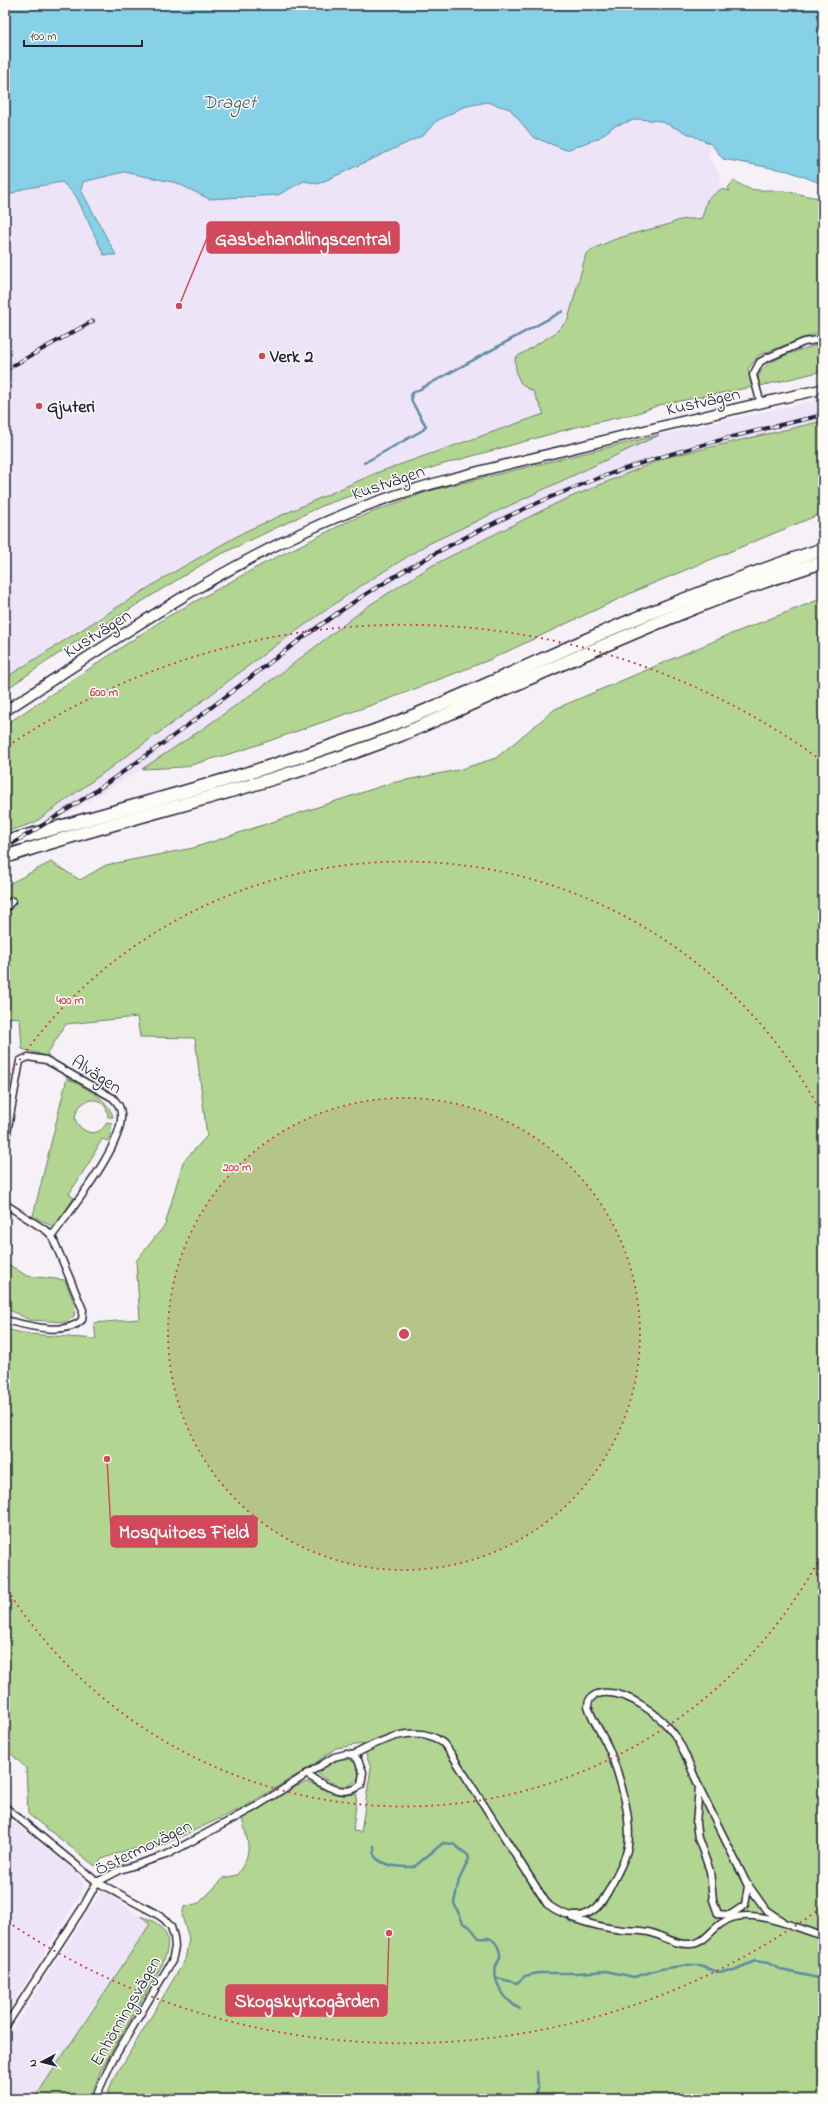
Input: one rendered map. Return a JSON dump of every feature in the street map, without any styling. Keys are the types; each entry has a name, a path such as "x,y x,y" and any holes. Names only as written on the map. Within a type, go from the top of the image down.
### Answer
{"highway":[{"path":"5,842 248,773 328,747 413,715 646,615 740,577 823,549"},
{"path":"5,857 247,787 399,736 683,612 752,585 823,562"}],"main road":[{"name":"Kustvägen","path":"5,711 208,583 262,553 352,511 430,484 662,426 823,389"}],"street":[{"path":"761,404 753,374 760,362 804,342 823,339"},
{"path":"5,909 12,901"},
{"name":"Alvägen","path":"5,1144 20,1061 28,1057 46,1060 113,1098 119,1106 120,1121 108,1156 96,1176 52,1236"},
{"path":"5,1204 47,1231 52,1236 83,1310 82,1320 71,1328 31,1326 5,1320"},
{"path":"569,1916 584,1916 598,1906 611,1886 627,1848 627,1814 612,1754 602,1732 589,1711 588,1701 592,1696 601,1693 618,1695 633,1701 653,1714 674,1735 748,1886 766,1910 785,1923 823,1936"},
{"name":"Östermovägen","path":"5,2028 83,1907 97,1882 120,1870 166,1855 255,1807 334,1757 346,1754 353,1755 389,1738 407,1734 419,1734 442,1743 452,1755 547,1904 562,1914 592,1925 652,1933 673,1941 691,1944 706,1938 713,1929 732,1917 749,1915 785,1923"},
{"path":"306,1774 330,1788 348,1792 361,1785 363,1772 362,1765 353,1755"},
{"path":"699,1786 696,1824 698,1838 710,1871 712,1900 718,1914 730,1915 745,1906 748,1886"},
{"name":"Enhörningsvägen","path":"5,1807 97,1882 155,1912 171,1927 175,1947 172,1961 111,2063 96,2099"}],"shaded area":[{"path":"487,102 511,109 533,137 599,138 614,126 638,119 660,121 713,147 707,154 720,174 721,189 731,191 544,414 376,473 244,532 167,576 5,678 5,197 22,189 62,182 76,196 104,254 116,254 81,189 83,182 124,172 177,183 209,199 278,195 304,181 424,135 435,122 463,107"},
{"path":"823,399 823,421 664,458 433,565 368,606 280,674 201,730 142,769 69,813 34,823 189,711 268,651 356,589 426,545 659,435"},
{"path":"5,1815 75,1871 82,1879 84,1889 5,2015"},
{"path":"102,1890 150,1924 34,2099 5,2099 5,2041"}],"green space":[{"path":"734,180 746,188 757,190 776,190 823,198 823,331 759,355 748,369 752,387 659,405 638,413 572,428 437,466 324,505 211,559 73,644 5,690 5,678 167,576 244,532 376,473 544,414 533,391 524,386 518,378 515,358 555,333 568,320 586,254 595,248 623,237 686,219 702,218 707,200 721,189 730,191 728,188"},
{"path":"823,343 823,371 760,386 759,377 762,370 770,363 781,357"},
{"path":"823,421 823,513 642,588 489,660 389,699 243,750 184,767 142,769 201,730 280,674 368,606 433,565 559,502 664,458"},
{"path":"659,435 426,545 356,589 268,651 189,711 34,823 5,832 5,725 167,617 259,566 351,520 429,491"},
{"path":"823,598 823,2099 106,2099 112,2082 185,1960 189,1938 182,1916 184,1907 199,1903 224,1878 237,1875 246,1859 248,1853 248,1841 242,1818 297,1786 307,1782 342,1795 357,1794 353,1831 361,1832 371,1768 362,1744 336,1748 310,1767 244,1807 159,1847 127,1850 102,1859 95,1866 28,1814 26,1768 5,1748 5,1517 7,1515 5,1513 5,1370 10,1355 5,1353 5,1329 27,1334 96,1339 94,1323 140,1319 136,1261 165,1225 183,1162 207,1136 195,1038 140,1037 137,1017 66,1024 46,1056 22,1049 20,1018 5,1017 5,886 51,862 80,880 106,865 193,848 391,783 458,770 496,758 555,709 726,636"},
{"path":"67,1078 94,1093 106,1103 113,1117 108,1117 103,1104 98,1101 86,1101 77,1110 75,1118 77,1123 85,1131 99,1131 107,1122 111,1123 111,1132 108,1141 102,1139 89,1163 69,1194 74,1198 56,1225 52,1226 33,1216"},
{"path":"5,1262 27,1276 65,1280 75,1305 74,1316 66,1322 30,1320 5,1308"},
{"path":"340,1759 352,1761 357,1766 358,1779 353,1783 343,1786 338,1785 328,1781 318,1774 318,1771"},
{"path":"141,1916 151,1920 163,1930 168,1942 165,1958 101,2070 90,2099 34,2099 150,1924"}],"water":[{"name":"Draget","path":"5,5 823,5 823,184 788,171 723,159 711,144 660,121 638,119 614,126 599,138 566,150 533,137 510,109 487,102 463,107 435,122 424,135 318,184 304,181 278,195 209,199 177,183 124,172 83,182 81,190 116,255 104,255 76,196 62,182 22,189 5,197"}],"waterway":[{"path":"364,463 423,430 426,426 412,402 411,394 563,311"},
{"path":"374,1846 375,1857 388,1865 398,1866 414,1867 443,1843 453,1844 468,1855 469,1859 459,1880 454,1903 463,1923 470,1927 479,1938 490,1938 497,1945 500,1956 495,1972 498,1985 505,1996 520,2009"},
{"path":"497,1978 517,1983 525,1976 538,1973 606,1971 634,1977 661,1969 688,1965 697,1965 718,1972 734,1970 755,1961 768,1963 781,1970 823,1979"},
{"path":"533,2099 538,2087 537,2072"}],"railway":[{"path":"5,370 93,321"},
{"path":"5,848 29,834 143,758 298,641 343,609 392,578 447,547 502,519 588,482 704,444 823,415"}],"place":[{"name":"Gasbehandlingscentral","path":"179,306"},
{"name":"Verk 2","path":"262,356"},
{"name":"Gjuteri","path":"39,406"},
{"name":"Mosquitoes Field","path":"107,1459"},
{"name":"Skogskyrkogården","path":"389,1933"}]}
